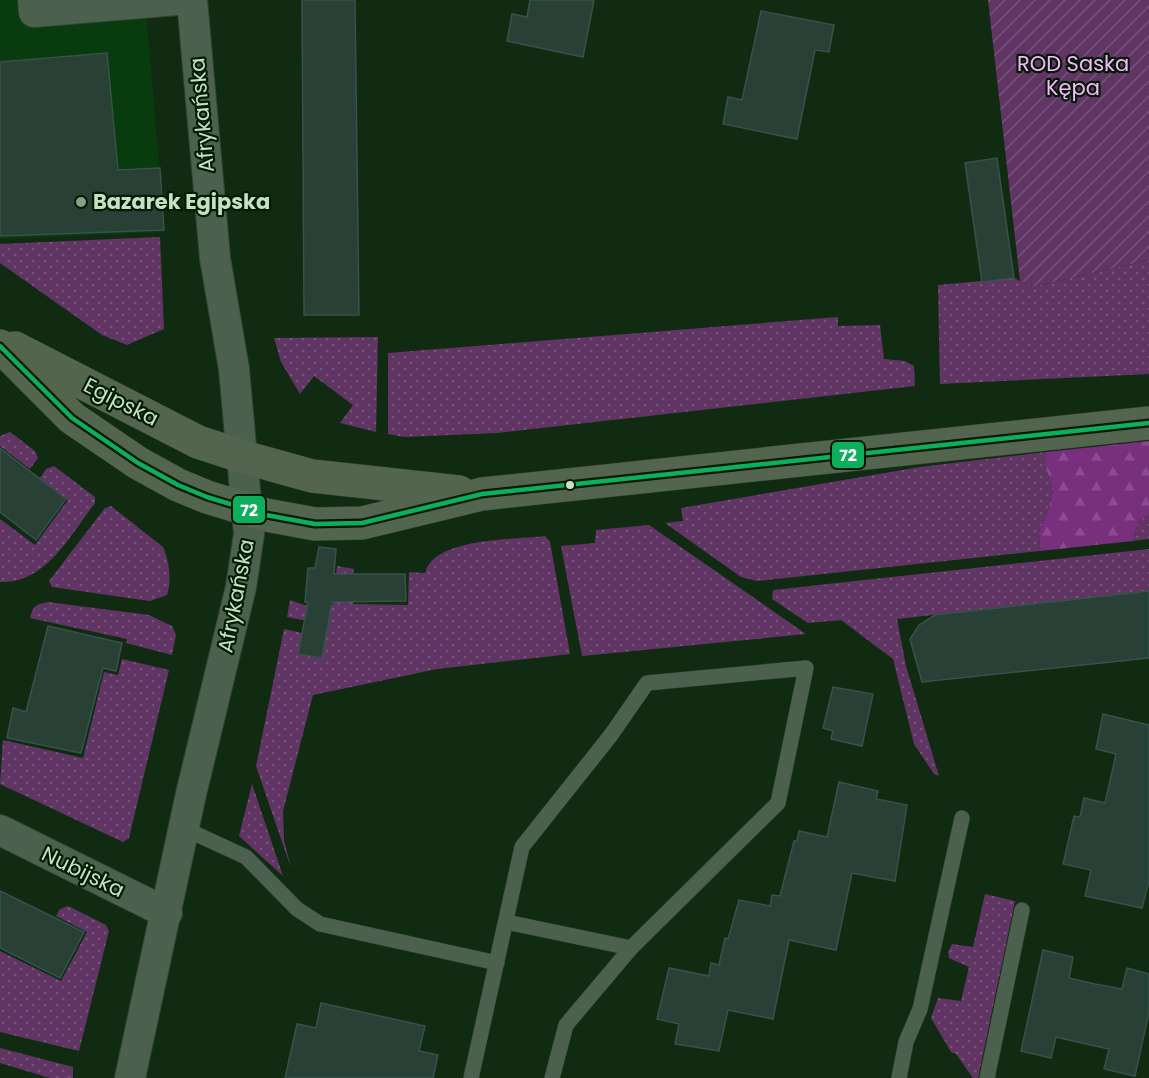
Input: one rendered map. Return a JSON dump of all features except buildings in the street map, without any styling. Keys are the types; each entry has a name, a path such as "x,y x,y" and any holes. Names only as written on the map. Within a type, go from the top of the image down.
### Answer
{"street":[{"path":"33,0 34,12 177,0"},
{"name":"Afrykańska","path":"130,1078 167,913 183,828 241,586 249,534 231,345 215,258 192,0"},
{"name":"Egipska","path":"0,340 198,442 243,457 312,476 482,494"},
{"name":"Egipska","path":"0,346 72,418 105,442 178,485 248,510 292,521 362,523 482,494"},
{"path":"482,494 1149,423"},
{"name":"Nubijska","path":"0,830 167,913"}],"lane":[{"path":"471,1078 522,847 610,735 647,683 806,668 778,803 631,948 566,1025 552,1078"},
{"path":"899,1078 906,1042 920,1009 962,818"},
{"path":"183,828 246,857 297,909 320,924 497,963"},
{"path":"987,1078 1022,910"},
{"path":"506,922 631,948"}],"shaded area":[{"path":"0,0 145,0 165,232 0,239"}],"green space":[{"name":"ROD Saska Kępa","path":"988,0 1149,0 1149,260 1032,287 1020,281"},
{"path":"160,237 164,329 127,345 102,335 0,263 0,244"},
{"path":"1149,260 1149,374 940,384 938,285 1014,278 1032,287"},
{"path":"838,317 838,326 880,325 884,359 905,361 914,366 915,386 497,433 404,437 388,434 388,353"},
{"path":"378,337 376,432 340,423 353,405 314,376 300,394 281,362 274,338"},
{"path":"10,432 35,451 38,458 30,469 0,446 0,436"},
{"path":"1149,441 1149,514 1138,522 1133,541 1040,551 1039,532 1053,490 1046,467 1046,452"},
{"path":"1046,452 1046,467 1053,489 1039,532 1040,551 757,581 741,577 665,523 683,521 681,508 920,467"},
{"path":"54,466 95,497 95,503 66,543 44,566 31,575 0,582 0,519 35,545 68,500 40,478 46,469"},
{"path":"111,506 163,547 169,571 167,595 150,601 52,587 49,581 105,508"},
{"path":"1149,514 1149,539 1133,541 1138,522"},
{"path":"649,525 806,634 582,656 561,546 595,543 596,530"},
{"path":"545,536 550,542 570,654 437,669 313,695 283,811 284,840 291,868 256,766 284,629 302,633 322,658 328,625 287,617 290,600 304,605 333,605 337,566 354,569 353,604 408,605 409,572 425,573 431,561 443,553 477,542"},
{"path":"1149,549 1149,591 897,619 906,666 939,776 934,774 914,744 893,659 841,620 808,623 772,599 773,590"},
{"path":"48,602 149,615 172,626 176,635 172,655 126,643 127,639 30,618 36,606"},
{"path":"122,659 169,670 129,838 123,842 0,784 3,740 83,758 104,672 118,675"},
{"path":"252,784 283,876 239,836"},
{"path":"985,894 1015,901 978,1078 973,1078 956,1054 951,1052 931,1018 938,998 961,1001 969,967 949,958 948,952 952,944 973,947"},
{"path":"68,906 106,925 109,931 79,1051 0,1032 0,951 61,981 87,932 56,916 60,909"},
{"path":"0,1048 73,1067 73,1078 50,1078 0,1063"}],"transit line":[{"name":"72","path":"0,346 72,418 138,463 178,485 207,497 266,515 315,524 362,523 482,494 1149,423"}],"place":[{"name":"Bazarek Egipska","path":"81,202"}]}
